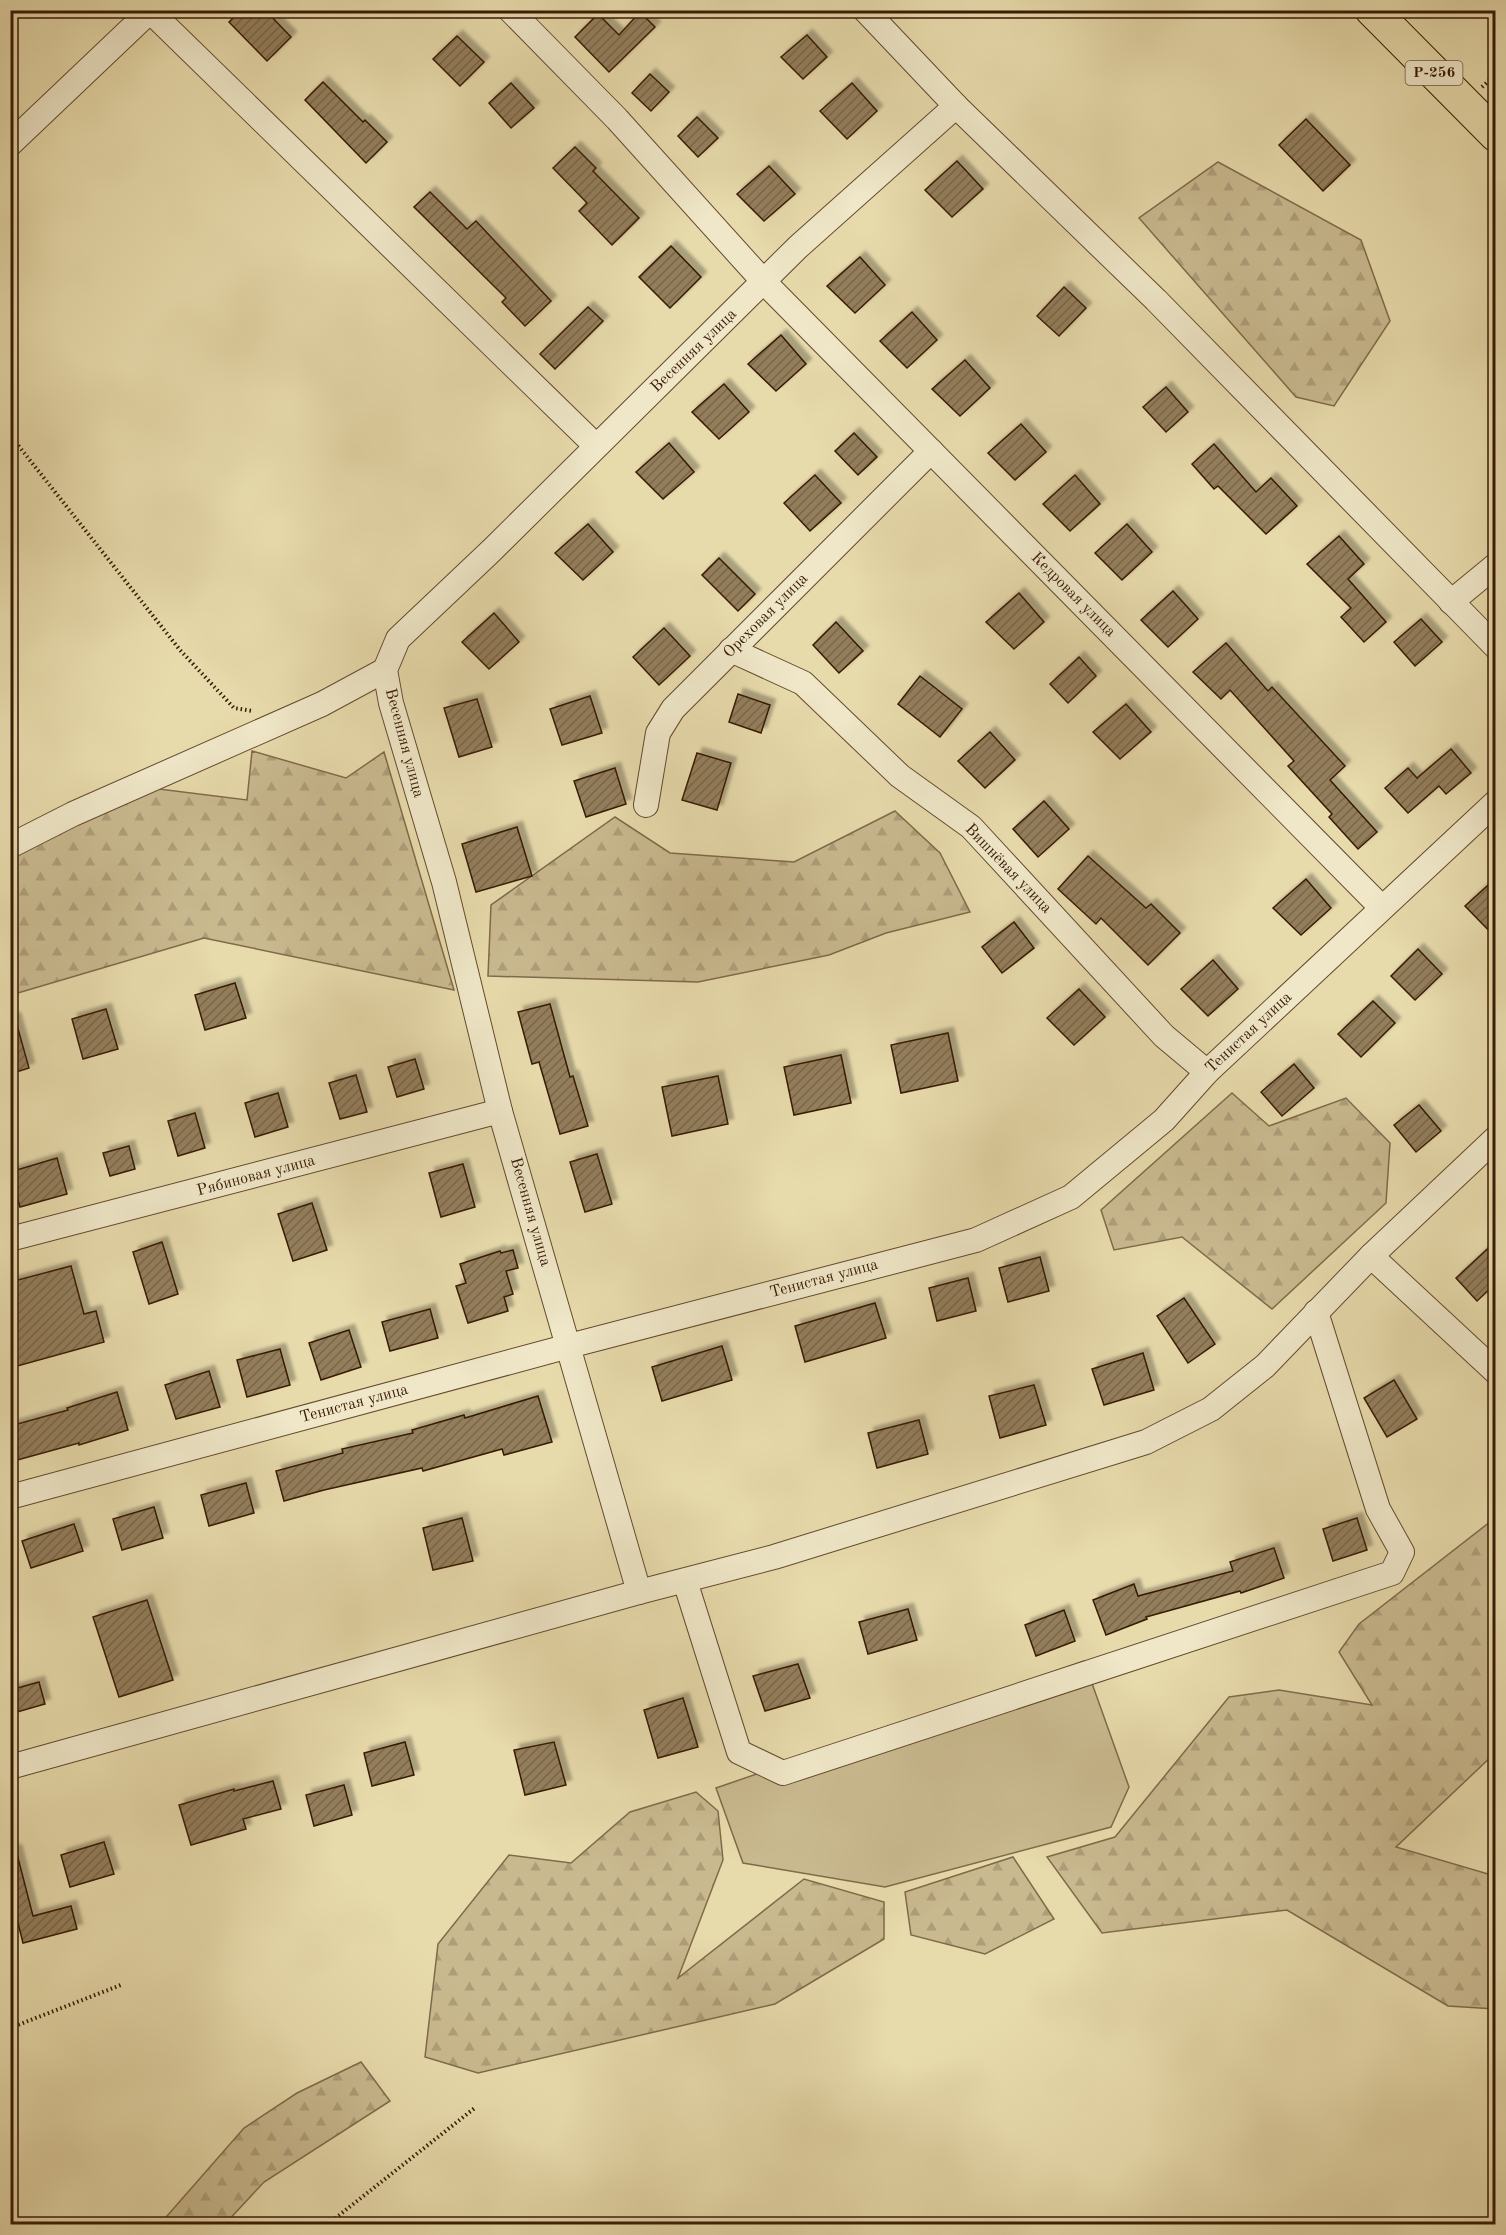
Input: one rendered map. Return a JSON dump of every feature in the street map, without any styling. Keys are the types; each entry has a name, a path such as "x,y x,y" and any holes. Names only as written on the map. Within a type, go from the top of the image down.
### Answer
{"highway":[{"name":"Р-256","path":"1372,10 1496,135"}],"street":[{"name":"Кедровая улица","path":"510,10 617,119 764,282 1382,908"},
{"path":"865,10 956,106 1164,308 1496,647"},
{"path":"10,144 150,11 596,446"},
{"name":"Весенняя улица","path":"639,1592 500,1112 444,882 391,703 385,670 398,639 491,551 798,247 956,106"},
{"name":"Ореховая улица","path":"646,805 658,733 673,709 931,451"},
{"path":"1451,602 1496,565"},
{"name":"Вишнёвая улица","path":"731,650 803,683 900,776 971,827 1164,1036 1207,1072"},
{"path":"10,846 73,814 322,704 385,670"},
{"name":"Тенистая улица","path":"10,1497 569,1346 976,1240 1071,1197 1164,1120 1207,1072 1496,802"},
{"name":"Рябиновая улица","path":"10,1239 500,1112"},
{"path":"10,1767 785,1553 1146,1442 1211,1409 1265,1366 1371,1256 1496,1138"},
{"path":"1371,1256 1496,1372"},
{"path":"685,1581 739,1752 783,1773 1392,1573 1402,1551 1378,1509 1316,1312"}],"path":[{"path":"10,435 180,650 234,708 289,719"},
{"path":"10,2028 121,1985"},
{"path":"328,2224 476,2108"}],"green space":[{"path":"1218,162 1361,240 1390,321 1334,406 1296,397 1139,218"},
{"path":"252,751 346,778 384,752 454,990 204,938 11,995 11,857 151,788 247,800"},
{"path":"895,811 940,853 970,912 886,933 829,955 698,982 488,976 491,905 615,817 670,853 794,862"},
{"path":"1232,1093 1269,1126 1346,1098 1390,1143 1386,1203 1272,1309 1182,1237 1114,1250 1101,1210"},
{"path":"1495,1518 1495,1753 1396,1847 1495,1876 1495,2009 1448,2006 1287,1910 1102,1933 1047,1857 1115,1837 1229,1697 1279,1690 1372,1705 1339,1652 1359,1624"},
{"path":"1084,1661 1129,1787 1111,1827 885,1887 743,1863 716,1788"},
{"path":"696,1792 718,1811 723,1860 678,1978 804,1879 884,1902 884,1939 775,2004 478,2073 425,2057 438,1944 509,1855 571,1863 630,1812"},
{"path":"1013,1857 1054,1919 985,1954 911,1935 905,1892"},
{"path":"361,2062 390,2101 264,2182 225,2224 160,2224 244,2128 297,2093"}],"building":[{"path":"241,10 265,10 291,37 267,61 229,22"},
{"path":"640,12 655,27 609,72 575,37 598,14 619,35"},
{"path":"807,35 827,57 803,79 781,57"},
{"path":"457,36 484,62 460,86 433,59"},
{"path":"650,74 669,92 651,111 632,93"},
{"path":"323,82 363,122 365,120 387,142 366,163 305,100"},
{"path":"511,83 534,108 511,128 489,103"},
{"path":"852,83 877,111 847,139 820,111"},
{"path":"697,117 718,138 698,157 678,136"},
{"path":"1306,119 1350,165 1323,191 1279,145"},
{"path":"575,147 596,168 593,171 639,218 612,245 579,211 587,203 553,168"},
{"path":"957,161 983,189 952,217 925,190"},
{"path":"769,166 795,194 764,221 737,194"},
{"path":"430,192 467,229 476,221 551,301 525,326 502,302 506,298 414,207"},
{"path":"671,246 701,277 670,308 639,277"},
{"path":"860,257 885,285 855,313 827,286"},
{"path":"1064,287 1086,308 1059,336 1037,316"},
{"path":"588,307 603,321 555,369 540,354"},
{"path":"912,312 937,340 907,368 880,341"},
{"path":"781,335 806,364 776,391 748,364"},
{"path":"965,360 990,388 960,416 932,389"},
{"path":"724,384 749,412 719,439 692,412"},
{"path":"1166,387 1188,412 1166,432 1143,407"},
{"path":"1021,424 1046,452 1015,480 988,453"},
{"path":"854,433 877,457 858,475 835,451"},
{"path":"669,443 694,472 663,499 636,472"},
{"path":"1214,444 1256,492 1271,478 1297,506 1266,534 1218,486 1214,489 1192,464"},
{"path":"815,475 841,503 810,531 784,503"},
{"path":"1075,475 1100,504 1070,531 1043,504"},
{"path":"588,524 613,552 583,580 555,553"},
{"path":"1127,524 1152,552 1122,580 1095,553"},
{"path":"1339,536 1364,564 1348,579 1386,622 1364,642 1341,617 1351,608 1307,564"},
{"path":"719,558 755,594 738,611 702,575"},
{"path":"1173,591 1198,619 1168,647 1141,620"},
{"path":"1019,593 1044,622 1014,649 986,622"},
{"path":"494,613 519,642 489,669 462,642"},
{"path":"1421,619 1442,642 1415,666 1394,642"},
{"path":"836,622 863,651 839,673 813,645"},
{"path":"664,628 690,656 659,685 633,657"},
{"path":"1226,643 1268,691 1272,687 1345,766 1330,780 1377,832 1358,849 1329,817 1332,814 1288,766 1294,761 1230,690 1221,699 1193,672"},
{"path":"1079,657 1096,676 1068,703 1050,684"},
{"path":"920,676 962,709 940,737 898,704"},
{"path":"738,694 770,705 761,733 729,722"},
{"path":"590,696 602,733 562,745 550,709"},
{"path":"477,699 492,747 459,757 444,708"},
{"path":"1126,704 1151,732 1120,759 1093,732"},
{"path":"990,732 1015,760 985,788 958,761"},
{"path":"1451,749 1471,773 1446,794 1439,786 1408,813 1385,788 1408,768 1417,778"},
{"path":"697,753 731,763 717,810 682,800"},
{"path":"615,768 626,804 586,817 574,781"},
{"path":"1044,801 1069,829 1038,857 1013,829"},
{"path":"517,827 532,876 476,892 462,844"},
{"path":"1088,856 1146,908 1151,904 1180,933 1148,965 1101,918 1096,924 1058,889"},
{"path":"1496,878 1496,938 1465,906"},
{"path":"1306,879 1331,908 1301,935 1273,908"},
{"path":"1014,922 1034,948 1002,973 982,947"},
{"path":"1418,949 1442,974 1415,1000 1391,976"},
{"path":"1213,960 1238,989 1208,1016 1181,989"},
{"path":"235,983 246,1018 205,1030 195,995"},
{"path":"1079,989 1105,1017 1074,1045 1047,1018"},
{"path":"1373,1001 1395,1023 1361,1057 1338,1034"},
{"path":"550,1004 570,1077 573,1076 588,1126 560,1134 539,1062 532,1064 518,1012"},
{"path":"106,1009 118,1049 83,1059 72,1019"},
{"path":"15,1018 29,1068 10,1074 10,1019"},
{"path":"948,1033 958,1081 901,1093 891,1045"},
{"path":"841,1055 851,1103 794,1115 784,1067"},
{"path":"415,1059 424,1089 397,1097 388,1067"},
{"path":"1294,1064 1314,1088 1282,1116 1261,1092"},
{"path":"356,1075 367,1112 340,1119 329,1083"},
{"path":"718,1076 728,1124 672,1136 662,1087"},
{"path":"278,1093 288,1127 255,1137 245,1103"},
{"path":"1419,1105 1441,1131 1416,1152 1394,1125"},
{"path":"195,1113 205,1148 178,1156 168,1121"},
{"path":"129,1146 135,1169 110,1176 103,1153"},
{"path":"597,1154 612,1204 585,1212 570,1162"},
{"path":"57,1158 67,1194 20,1207 10,1172"},
{"path":"463,1164 475,1207 441,1217 429,1173"},
{"path":"312,1203 327,1250 293,1261 278,1214"},
{"path":"1496,1241 1496,1283 1477,1301 1456,1278"},
{"path":"162,1242 178,1294 149,1304 133,1252"},
{"path":"513,1250 518,1268 506,1271 513,1294 504,1297 508,1311 468,1323 456,1286 466,1283 460,1264 500,1251 501,1253"},
{"path":"1040,1257 1049,1291 1008,1302 999,1268"},
{"path":"71,1266 84,1314 96,1311 104,1342 10,1368 10,1282"},
{"path":"968,1278 976,1311 937,1321 929,1288"},
{"path":"1184,1298 1215,1344 1188,1363 1157,1316"},
{"path":"875,1303 886,1338 805,1362 795,1326"},
{"path":"430,1309 438,1338 390,1351 382,1322"},
{"path":"349,1330 361,1367 321,1380 309,1343"},
{"path":"722,1346 732,1380 662,1401 652,1367"},
{"path":"280,1349 290,1385 247,1397 237,1360"},
{"path":"1143,1353 1154,1390 1104,1405 1092,1369"},
{"path":"209,1371 220,1407 176,1419 165,1385"},
{"path":"1394,1380 1417,1419 1387,1437 1364,1398"},
{"path":"1034,1385 1046,1425 1000,1438 989,1396"},
{"path":"117,1392 128,1430 10,1462 10,1426 68,1410 67,1408"},
{"path":"538,1396 552,1442 504,1455 502,1449 423,1471 422,1468 284,1501 276,1471 343,1453 342,1449 413,1433 412,1430 464,1415 465,1418"},
{"path":"919,1420 928,1454 877,1468 868,1433"},
{"path":"246,1483 254,1513 209,1526 201,1495"},
{"path":"154,1507 163,1538 122,1550 113,1519"},
{"path":"462,1518 473,1561 433,1570 423,1528"},
{"path":"1357,1518 1367,1550 1333,1561 1323,1529"},
{"path":"74,1524 83,1551 31,1568 22,1541"},
{"path":"1274,1548 1284,1578 1241,1593 1240,1591 1146,1617 1147,1619 1106,1635 1093,1600 1134,1584 1138,1596 1233,1571 1230,1562"},
{"path":"147,1600 173,1680 119,1697 93,1617"},
{"path":"908,1609 917,1640 868,1654 859,1622"},
{"path":"1064,1610 1075,1641 1036,1656 1025,1625"},
{"path":"798,1664 810,1698 765,1711 753,1676"},
{"path":"39,1682 45,1704 10,1714 10,1690"},
{"path":"683,1698 698,1747 658,1758 644,1710"},
{"path":"405,1742 414,1775 372,1786 364,1753"},
{"path":"554,1742 566,1785 525,1795 514,1750"},
{"path":"273,1781 281,1809 243,1819 246,1829 191,1845 179,1805 234,1789 234,1791"},
{"path":"344,1785 352,1815 314,1826 306,1795"},
{"path":"104,1842 114,1874 70,1887 61,1855"},
{"path":"16,1850 33,1916 71,1906 77,1929 23,1943 10,1891 10,1851"}]}
